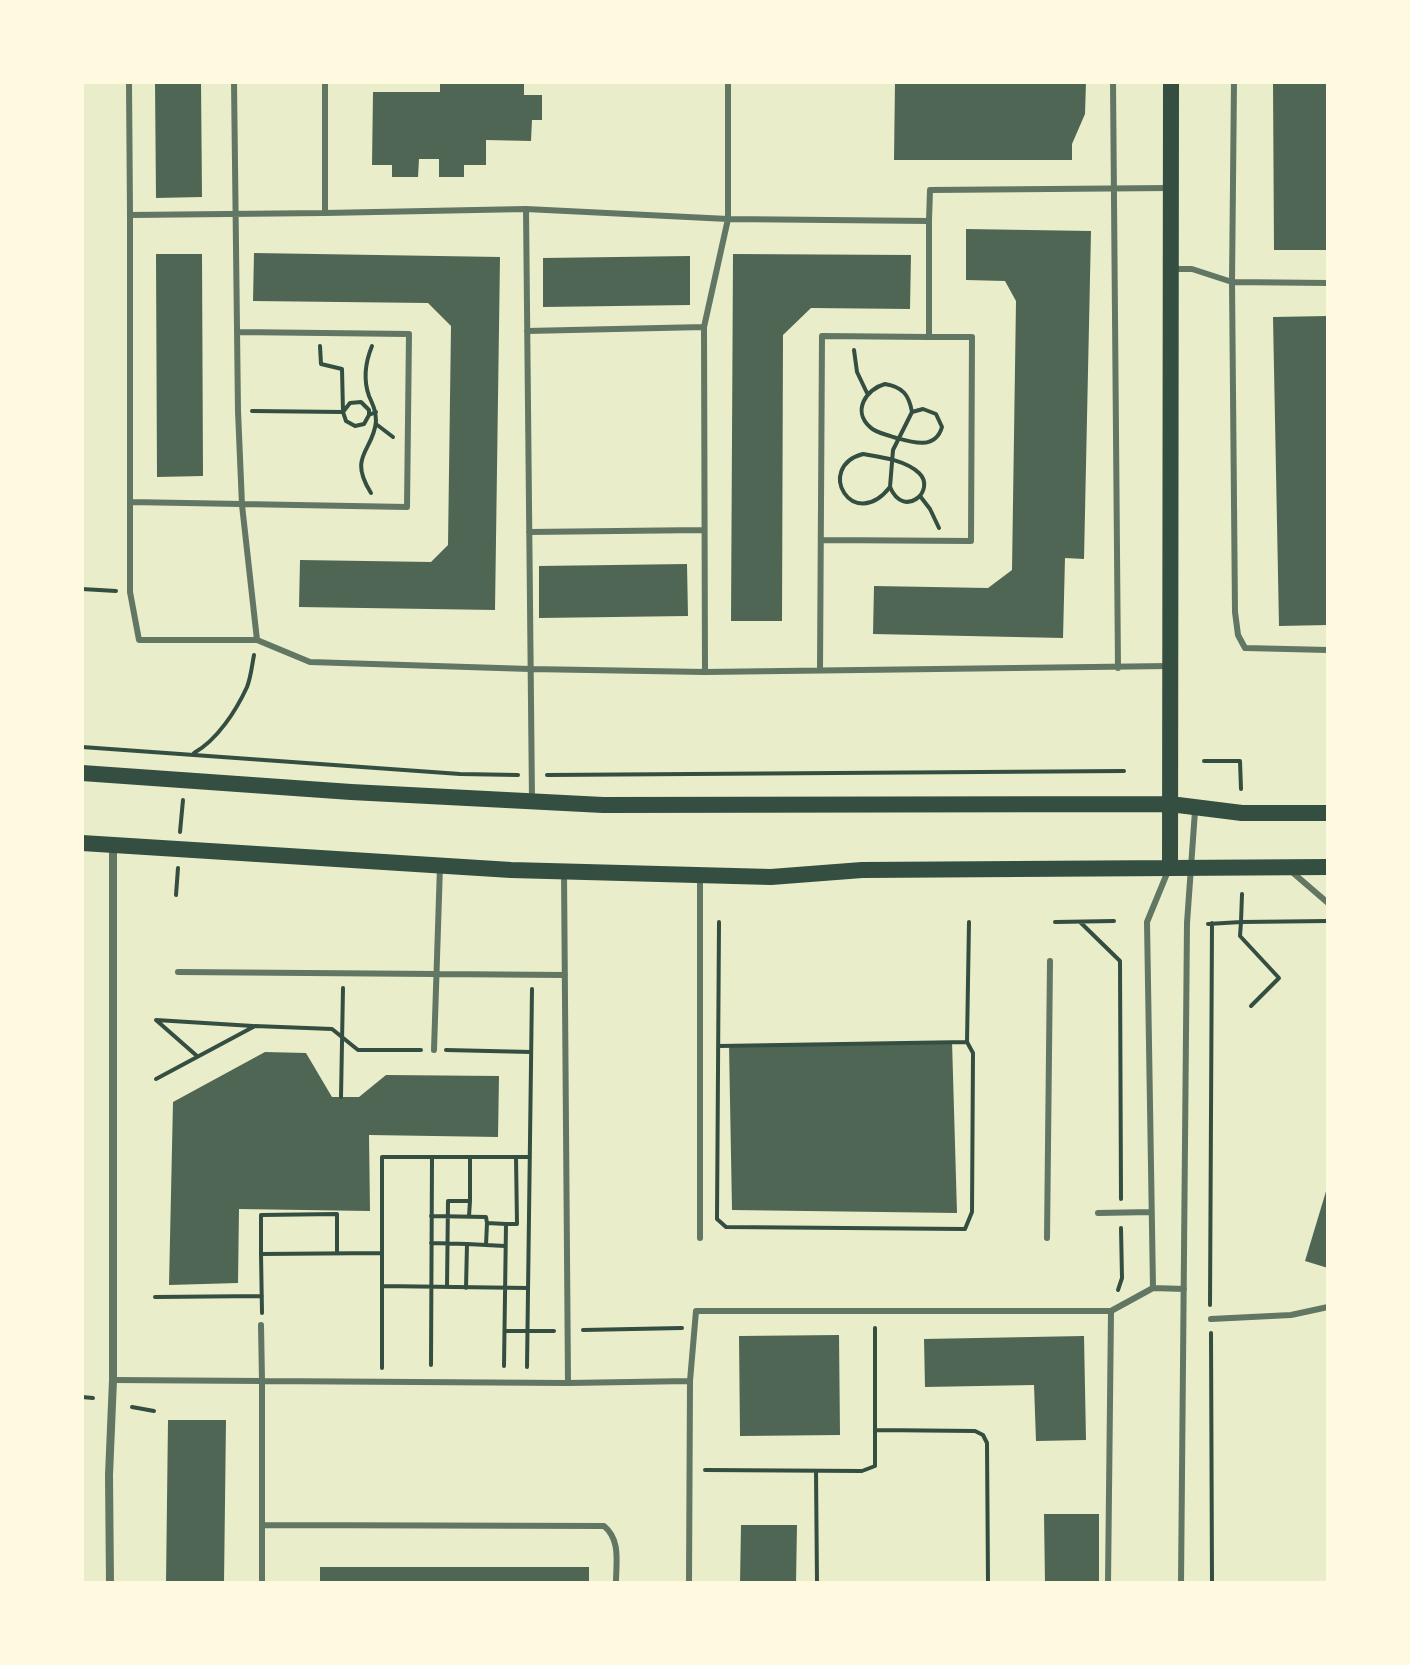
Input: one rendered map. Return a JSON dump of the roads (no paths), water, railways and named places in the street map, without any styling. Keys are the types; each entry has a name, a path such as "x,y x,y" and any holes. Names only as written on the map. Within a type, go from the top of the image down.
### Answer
{"main road":[{"path":"1170,867 1171,82"},
{"path":"82,773 351,792 603,805 1170,804 1242,813 1328,813"},
{"path":"82,843 440,866 771,877 862,870 1328,867"}],"street":[{"path":"110,1583 113,845"}],"lane":[{"path":"129,82 130,592 139,640 257,640 310,662 530,669 705,672 1169,666"},
{"path":"234,82 238,411 242,505 257,640"},
{"path":"325,82 325,213"},
{"path":"705,672 704,327 728,219 728,82"},
{"path":"1113,82 1118,668"},
{"path":"1234,82 1232,282 1235,612 1238,635 1245,648 1328,650"},
{"path":"929,337 930,190 1169,188"},
{"path":"130,215 526,209 728,219 929,221"},
{"path":"526,209 532,801"},
{"path":"1170,269 1192,269 1232,282 1328,283"},
{"path":"527,331 704,327"},
{"path":"130,502 407,507 409,334 237,332"},
{"path":"820,670 822,336 972,337 971,541 821,540"},
{"path":"529,532 704,530"},
{"path":"1181,1583 1187,923 1195,807"},
{"path":"434,1050 440,866"},
{"path":"1153,1288 1147,922 1170,867"},
{"path":"1286,867 1328,903"},
{"path":"564,872 568,1383"},
{"path":"700,875 700,1238"},
{"path":"1047,1238 1050,961"},
{"path":"178,972 565,975"},
{"path":"1098,1213 1151,1212"},
{"path":"689,1583 690,1381 696,1311 1111,1311 1153,1288 1184,1289"},
{"path":"1211,1319 1291,1315 1328,1307"},
{"path":"1108,1583 1111,1311"},
{"path":"261,1325 262,1583"},
{"path":"113,1380 690,1381"},
{"path":"262,1525 604,1526 613,1533 616,1542 616,1583"}]}
